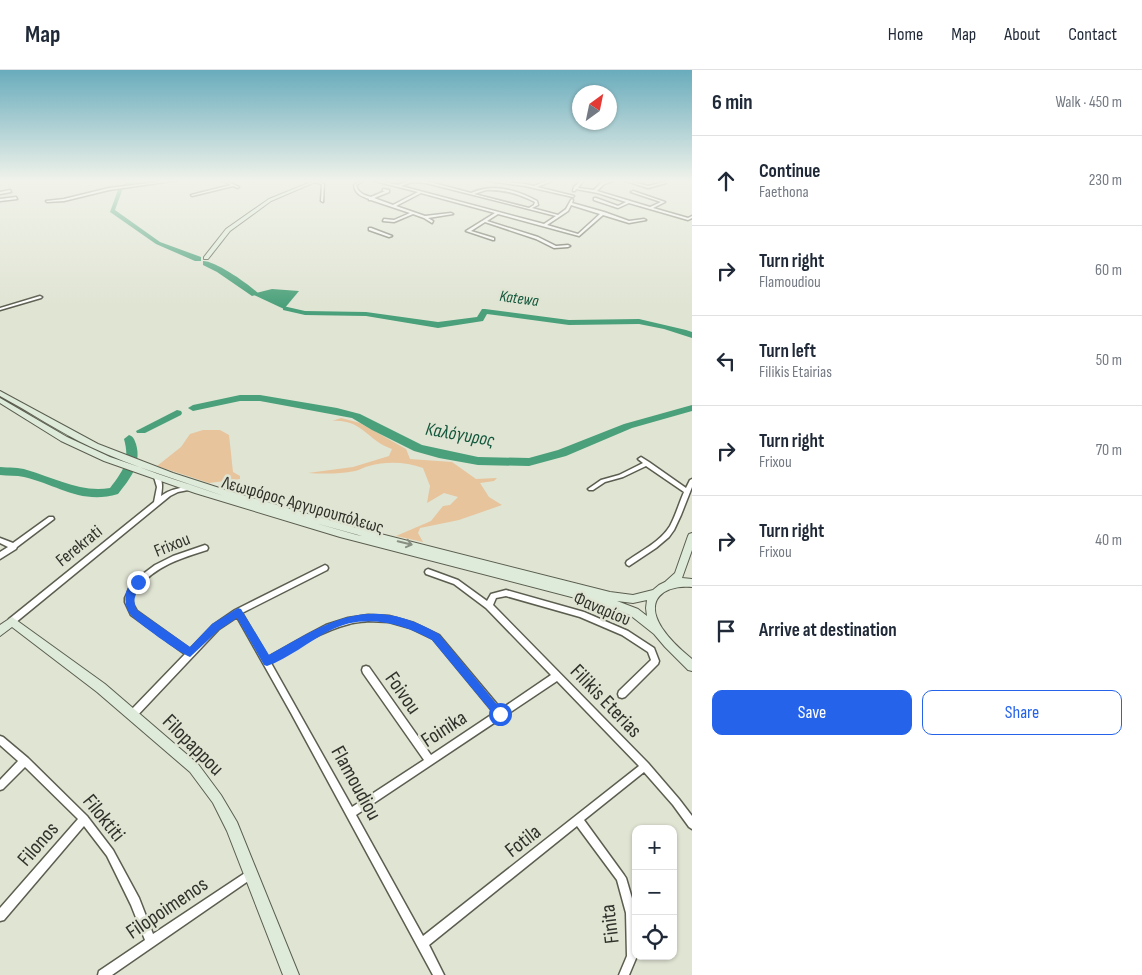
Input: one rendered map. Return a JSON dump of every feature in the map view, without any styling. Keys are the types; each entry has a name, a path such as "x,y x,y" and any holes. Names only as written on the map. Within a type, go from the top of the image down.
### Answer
{"main road":[{"name":"Λεωφόρος Αργυρουπόλεως","path":"0,400 64,439 157,473 191,488 340,534 611,599"},
{"name":"Λεωφόρος Αργυρουπόλεως","path":"157,473 296,509 611,599"},
{"path":"669,584 679,575 692,536"},
{"path":"611,599 633,599 654,594 660,588 669,584 692,583"},
{"path":"611,599 634,612 657,630 692,666"},
{"name":"Ferekrati","path":"0,631 12,621"},
{"name":"Filopappou","path":"12,621 133,714 194,768 217,799 232,827 291,975"}],"street":[{"path":"206,258 228,230 239,222"},
{"path":"482,222 468,231 493,239"},
{"path":"488,222 519,231 555,247 568,246"},
{"path":"534,222 580,235 593,222"},
{"path":"545,225 549,222"},
{"path":"370,229 390,236"},
{"path":"0,309 40,296"},
{"name":"Λεωφόρος Αργυρουπόλεως","path":"0,393 108,455"},
{"path":"591,489 603,481 622,476 644,461 686,491"},
{"path":"157,473 160,487 157,501"},
{"path":"629,563 666,536 683,504 686,491 692,480"},
{"name":"Ferekrati","path":"12,621 157,501 172,492 191,488"},
{"path":"0,556 51,520"},
{"path":"0,540 14,547"},
{"name":"Frixou","path":"190,653 134,613 129,602 130,593 153,568 164,562 205,548"},
{"path":"133,714 216,627 238,612 325,568"},
{"name":"Filikis Eterias","path":"428,572 456,582 489,606 645,766 692,824"},
{"name":"Φαναρίου","path":"489,606 493,596 506,593 581,614 625,633 651,650 655,661 622,694"},
{"path":"654,594 650,604 657,630"},
{"name":"Flamoudiou","path":"238,612 267,661 439,975"},
{"path":"267,661 328,626 377,616 396,619 423,629 436,637 500,714"},
{"path":"674,648 692,660"},
{"name":"Foivou","path":"366,670 429,760"},
{"name":"Foinika","path":"351,813 558,676"},
{"name":"Filoktiti","path":"0,740 25,761 84,819 110,853 135,902 151,941"},
{"path":"0,786 25,761"},
{"name":"Fotila","path":"422,944 579,821 645,766"},
{"name":"Filonos","path":"0,916 84,819"},
{"name":"Finita","path":"579,821 622,878 631,913 632,930 632,956 624,975"},
{"name":"Filopoimenos","path":"103,975 252,874"}],"shaded area":[{"path":"272,289 299,291 284,309 252,294"},
{"path":"341,418 360,423 406,449 410,459 452,462 476,479 497,478 494,481 480,483 489,497 502,505 459,520 420,528 418,533 423,542 396,536 431,521 443,506 450,505 458,497 444,493 427,503 430,486 423,468 410,464 383,463 367,466 357,471 332,474 308,473 353,467 389,456 392,449 376,441 358,427 351,423 332,421"},
{"path":"203,430 220,430 229,435 233,472 240,476 240,479 209,483 157,466 181,447 190,434"}],"waterway":[{"name":"Katewa","path":"128,222 158,243 198,259"},
{"name":"Katewa","path":"206,263 220,270 255,294"},
{"name":"Katewa","path":"286,308 305,313 366,314 438,325 480,319 485,311 569,323 620,321 648,323 692,335"},
{"name":"Καλόγυρος","path":"193,408 240,398 260,398 356,416 418,448 439,454 478,461 529,462 562,453 628,426 692,408"},
{"name":"Καλόγυρος","path":"141,431 177,413"},
{"name":"Καλόγυρος","path":"0,471 24,473 82,493 99,494 114,491 129,472 133,452 129,439"}],"route":[{"path":"138,582 130,593 129,602 134,613 190,653 216,627 238,612 267,661 328,626 377,616 396,619 423,629 436,637 500,714"}]}
